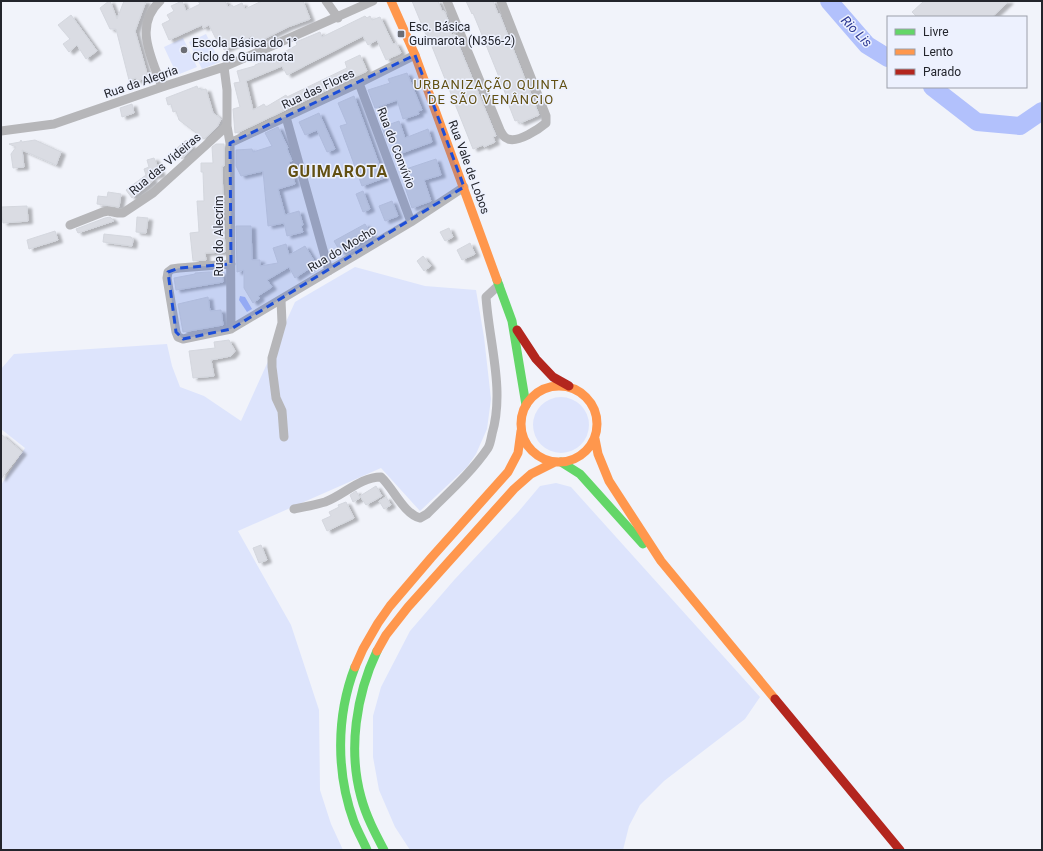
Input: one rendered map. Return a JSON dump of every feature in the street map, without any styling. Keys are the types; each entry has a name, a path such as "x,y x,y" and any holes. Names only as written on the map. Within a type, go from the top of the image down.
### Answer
{"main road":[{"name":"Rua Vale de Lobos","path":"391,1 415,55 512,321"},
{"path":"384,850 366,815 359,792 354,750 362,690 372,661 380,646 403,613 510,493 531,474 558,462 572,460 581,456 595,439 598,429 597,416 592,404 584,394 553,377 536,359 512,321"},
{"path":"512,321 526,405"},
{"path":"367,850 351,816 343,786 341,766 341,718 353,670 367,642 389,607 508,472 516,460 519,452 522,431 522,417 526,405 532,397 541,390 551,386 572,388"},
{"path":"522,431 524,440 533,452 545,460 558,462 580,474 640,541 661,561 900,850"},
{"path":"595,439 598,454 610,481 661,561"}],"street":[{"path":"160,1 153,7 146,23 145,32 162,87"},
{"path":"326,1 338,18"},
{"name":"Rua da Alegria","path":"1,131 54,124 224,67 338,18 373,1"},
{"path":"447,1 500,130 504,137 509,140 516,140 540,129 546,123 546,116 501,1"},
{"name":"Rua das Flores","path":"230,143 359,83 415,55"},
{"name":"Rua do Alecrim","path":"224,67 227,90 227,126 230,143 232,329"},
{"name":"Rua do Convívio","path":"359,83 412,222"},
{"path":"286,117 329,271"},
{"name":"Rua das Videiras","path":"70,224 103,212 108,211 118,213 127,211 154,193 227,126"},
{"name":"Rua do Mocho","path":"231,264 172,269 168,272 167,278 178,337 183,339 232,329 412,222 464,187"},
{"path":"294,509 326,502 357,484 371,478 381,477 405,507 414,516 420,518 427,514 472,468 489,447 496,420 498,392 487,318 486,297 499,285"},
{"path":"281,300 282,323 272,358 272,367 276,398 282,411 284,437"}],"highlighted area":[{"path":"415,55 464,187 231,329 183,339 176,332 168,272 179,268 231,264 230,143"}],"shaded area":[{"path":"206,34 220,62 202,69 189,42"},
{"path":"183,38 197,67 177,75 164,47"},
{"path":"355,267 425,286 476,290 484,337 491,399 487,429 476,454 467,467 420,511 381,468 238,531 291,625 319,710 320,790 331,824 343,850 1,850 1,485 25,448 1,429 1,369 14,354 167,344 172,366 180,387 204,396 241,421 295,302"},
{"path":"561,397 572,400 581,405 586,414 589,425 586,436 581,445 572,450 561,453 550,450 541,445 536,436 533,425 536,414 541,405 550,400"},
{"path":"556,483 571,487 760,697 745,719 664,781 640,805 629,826 623,850 410,850 395,827 379,790 373,757 373,716 381,687 410,631 455,579 519,511 540,486"}],"water":[{"path":"240,296 245,297 252,309 247,312 239,300"}],"building":[{"path":"109,1 117,19 124,1 146,1 135,31 148,77 137,81 136,78 129,80 116,29 110,29 100,8"},
{"path":"182,1 186,11 200,4 198,1 225,1 228,7 232,5 233,7 242,3 245,9 262,1 303,1 310,19 288,27 256,43 252,36 224,50 221,42 218,43 209,25 203,28 202,25 169,40 162,24 170,20 167,15 174,11 171,6"},
{"path":"412,1 438,1 442,11 444,11 452,35 454,34 496,136 493,137 495,142 484,147 483,145 473,149 427,34 426,35"},
{"path":"466,1 493,1 539,115 520,123 518,120 515,121 473,13 472,14"},
{"path":"924,1 1009,1 993,16 916,16 912,12"},
{"path":"71,15 97,51 86,59 77,45 69,52 63,44 70,39 58,25"},
{"path":"365,16 367,18 370,16 372,20 380,17 393,44 396,43 401,53 386,60 377,40 368,45 363,36 287,75 282,66 246,81 253,110 264,104 266,107 286,95 287,97 347,68 345,62 360,55 367,71 235,133 233,109 240,107 234,83 240,82 237,71 270,60 297,45 296,42 320,32 322,37"},
{"path":"407,73 422,110 418,111 419,114 403,119 397,100 375,108 368,90 390,83 388,79"},
{"path":"197,86 198,89 201,88 201,90 206,89 213,113 221,119 217,127 204,139 179,120 176,111 173,112 171,104 168,105 166,98"},
{"path":"354,96 384,178 362,186 340,126 347,124 338,103"},
{"path":"132,104 134,113 122,117 120,108"},
{"path":"319,113 335,149 327,152 317,130 305,135 299,122"},
{"path":"399,121 405,138 428,129 432,142 399,154 392,133 385,136 382,127"},
{"path":"278,127 288,148 287,149 292,161 289,162 295,184 278,189 285,215 299,211 303,225 301,226 303,232 287,236 284,223 268,226 263,171 241,176 236,166 236,150 252,149 253,152 272,146 265,133"},
{"path":"21,140 22,142 35,140 61,152 56,165 22,150 24,167 13,168 11,154 16,147 9,144 20,142"},
{"path":"186,140 193,148 182,159 175,150"},
{"path":"216,144 224,144 224,166 222,166 222,202 225,252 205,253 206,260 193,261 190,233 199,232 197,201 204,201 203,172 201,172 201,163 213,163 212,147"},
{"path":"154,158 161,174 151,177 153,181 132,198 126,190 146,175 144,169 149,167 147,160"},
{"path":"436,159 441,175 424,180 431,201 412,208 405,187 408,186 403,170"},
{"path":"363,191 370,209 363,212 356,194"},
{"path":"108,192 121,194 119,207 97,204 98,196 107,197"},
{"path":"392,201 398,216 385,221 379,206"},
{"path":"27,206 28,221 3,223 1,207"},
{"path":"110,217 114,221 78,233 76,229 105,218"},
{"path":"137,217 148,218 146,233 136,232"},
{"path":"365,224 372,235 341,253 334,241"},
{"path":"236,226 251,226 252,260 260,260 260,266 278,263 273,248 286,244 289,255 305,246 316,264 295,278 289,267 267,280 272,287 258,296 260,298 253,303 244,288 244,270 237,272"},
{"path":"449,228 453,237 445,241 440,232"},
{"path":"55,231 58,240 29,249 27,240"},
{"path":"104,234 131,237 133,240 132,246 103,242"},
{"path":"470,243 475,254 462,260 457,250"},
{"path":"423,256 431,266 424,271 417,261"},
{"path":"222,272 223,282 176,290 174,278 195,273"},
{"path":"208,297 210,311 221,310 223,325 183,332 178,304"},
{"path":"229,340 235,351 231,356 211,360 214,376 193,378 189,351 215,348 214,342"},
{"path":"1,434 22,452 1,479"},
{"path":"376,486 382,496 366,505 360,496"},
{"path":"356,491 360,498 353,502 350,495"},
{"path":"386,497 391,505 384,509 379,501"},
{"path":"346,502 354,518 327,531 322,520 331,516 329,512 339,507 338,505"},
{"path":"261,545 267,560 259,563 253,548"}],"waterway":[{"name":"Rio Lis","path":"829,1 867,45 887,57"},
{"name":"Rio Lis","path":"933,88 977,122 1020,126 1042,111"}],"traffic: fast":[{"path":"497,280 512,321 526,405"},
{"path":"561,462 580,474 643,544"},
{"path":"377,651 359,704 356,723 355,761 357,779 363,804 384,850"},
{"path":"355,667 344,705 341,764 348,803 354,822 367,850"}],"traffic: slow":[{"path":"391,1 415,55 497,280"},
{"path":"559,386 574,389 586,397 594,409 597,424 594,439 586,451 574,459 559,462 544,459 532,451 524,439 521,424 524,409 532,397 544,389 559,386"},
{"path":"355,667 363,649 390,606 508,472 518,453 521,431"},
{"path":"595,439 598,454 609,481 661,561 775,699"},
{"path":"377,651 386,635 408,607 514,489 531,474 555,462"}],"traffic: jam":[{"path":"517,330 536,359 553,377 569,386"},
{"path":"775,699 900,850"}],"place":[{"name":"Esc. Básica Guimarota (N356-2)","path":"401,34"},
{"name":"Escola Básica do 1° Ciclo de Guimarota","path":"184,50"}],"district":[{"name":"URBANIZAÇÃO QUINTA DE SÃO VENÂNCIO","path":"491,92"},
{"name":"GUIMAROTA","path":"338,171"}]}
